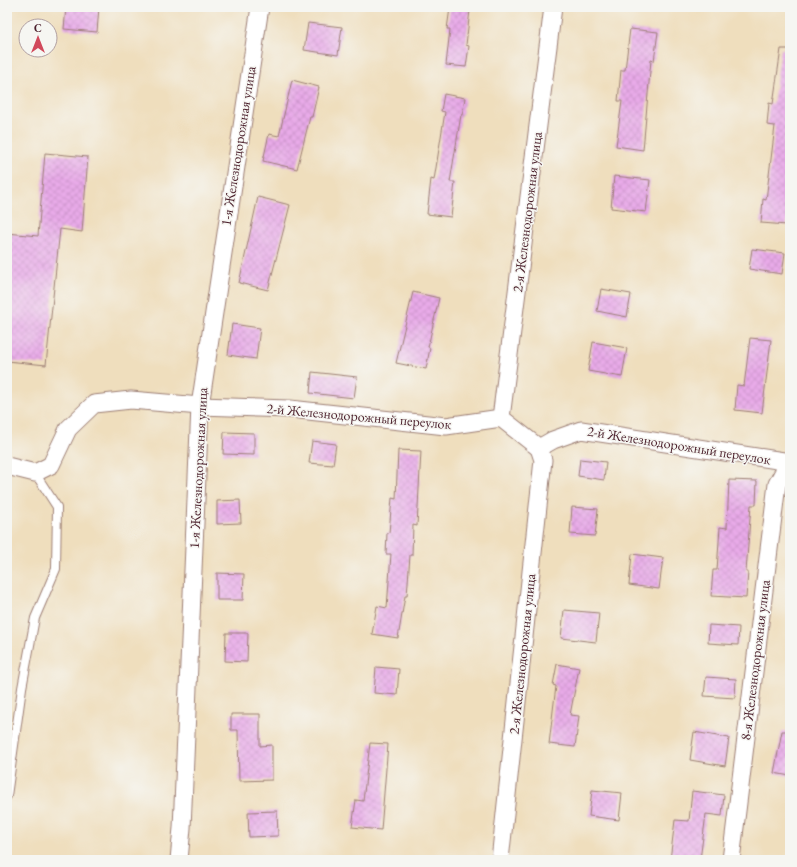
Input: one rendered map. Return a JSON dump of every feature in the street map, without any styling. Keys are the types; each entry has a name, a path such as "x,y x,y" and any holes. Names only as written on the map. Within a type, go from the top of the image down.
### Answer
{"street":[{"name":"1-я Железнодорожная улица","path":"179,860 182,828 200,406 260,7"},
{"name":"2-я Железнодорожная улица","path":"501,418 552,7"},
{"name":"2-й Железнодорожный переулок","path":"35,473 51,465 68,429 94,404 131,400 200,406 290,408 446,426 501,418"},
{"path":"501,418 539,448"},
{"name":"2-й Железнодорожный переулок","path":"539,448 553,440 581,430 789,462"},
{"name":"2-я Железнодорожная улица","path":"500,860 543,460 539,448"},
{"name":"8-я Железнодорожная улица","path":"731,860 777,484 789,462"},
{"path":"7,466 35,473"}],"lane":[{"path":"7,796 22,688 35,618 56,569 57,507 35,473"}],"building":[{"path":"66,7 99,7 97,32 64,29"},
{"path":"450,8 470,10 466,45 469,46 466,67 446,65 450,29 447,29"},
{"path":"308,23 342,27 338,55 304,50"},
{"path":"630,29 658,32 654,61 651,60 643,150 616,146 622,101 618,101 621,70 625,70"},
{"path":"781,49 790,49 790,186 787,225 761,223 763,199 766,200 775,126 767,125 769,103 773,104"},
{"path":"292,80 319,87 297,169 263,161 269,134 279,136"},
{"path":"444,94 465,98 450,182 455,182 451,217 427,214 431,179 434,180 445,112 441,111"},
{"path":"45,153 88,157 82,232 60,229 46,365 7,361 7,233 38,236"},
{"path":"614,176 650,180 646,212 611,208"},
{"path":"258,197 290,205 268,290 239,283"},
{"path":"752,249 785,253 782,274 749,269"},
{"path":"601,289 631,294 627,317 597,311"},
{"path":"413,292 439,298 428,347 430,348 426,369 396,363"},
{"path":"232,324 260,328 256,359 228,355"},
{"path":"750,338 771,340 762,413 735,410 737,385 744,386"},
{"path":"593,342 627,348 622,377 588,371"},
{"path":"312,372 357,377 354,398 310,393"},
{"path":"224,432 254,433 254,455 223,454"},
{"path":"312,441 336,444 333,465 309,463"},
{"path":"398,450 421,451 417,526 413,525 412,555 410,555 407,596 405,596 398,638 372,634 377,606 387,608 391,554 386,554 387,533 389,533 392,498 396,499"},
{"path":"580,459 606,462 604,480 578,476"},
{"path":"729,480 757,481 756,505 751,505 746,572 748,572 746,598 711,596 713,570 717,570 720,527 727,528"},
{"path":"240,500 241,523 217,524 217,501"},
{"path":"572,507 598,509 595,536 570,534"},
{"path":"632,554 663,558 659,589 629,585"},
{"path":"217,573 244,574 243,600 217,600"},
{"path":"564,610 599,613 596,642 561,638"},
{"path":"709,625 739,627 738,645 708,643"},
{"path":"226,633 248,633 247,662 225,661"},
{"path":"557,664 579,668 570,715 579,716 575,747 549,744 556,686 553,685"},
{"path":"376,667 399,669 397,695 374,693"},
{"path":"706,677 736,679 735,698 704,696"},
{"path":"231,714 260,714 260,746 272,745 272,780 239,781 238,730 231,730"},
{"path":"782,731 790,731 790,776 774,773"},
{"path":"694,732 729,738 725,766 690,760"},
{"path":"370,743 388,744 381,830 352,827 356,800 363,801"},
{"path":"592,790 622,793 619,820 589,816"},
{"path":"692,791 724,795 722,816 706,814 700,860 670,860 675,820 689,821"},
{"path":"277,811 278,836 249,837 248,812"}]}
